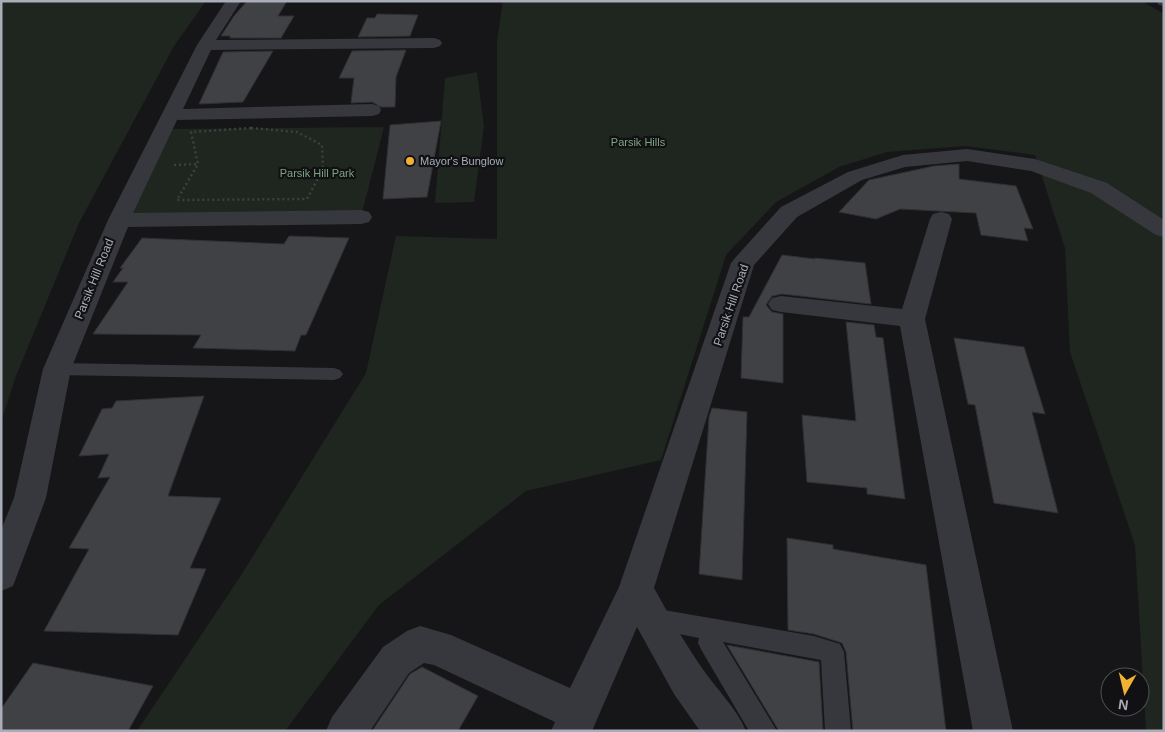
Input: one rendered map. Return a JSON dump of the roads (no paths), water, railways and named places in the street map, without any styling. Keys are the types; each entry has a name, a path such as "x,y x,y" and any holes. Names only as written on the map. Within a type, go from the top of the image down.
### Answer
{"street":[{"name":"Parsik Hill Road","path":"1,575 30,498 57,369 119,220 172,115 205,44 234,1"},
{"path":"205,44 434,43"},
{"path":"172,115 372,110"},
{"name":"Parsik Hill Road","path":"576,722 644,604 743,263 789,212 854,176 902,161 967,155 1035,165 1099,188 1164,230"},
{"path":"119,220 361,217"},
{"path":"941,219 912,318 993,731"},
{"path":"781,304 912,318"},
{"path":"644,604 675,662 726,731"},
{"path":"346,731 396,660 420,644 438,648 576,722"}],"lane":[{"path":"57,369 334,374"},
{"path":"644,604 711,630 814,647 832,652 838,731"},
{"path":"711,630 710,643 764,731"}],"place":[{"name":"Mayor's Bunglow","path":"410,161"}],"park label":[{"name":"Parsik Hills","path":"638,142"},
{"name":"Parsik Hill Park","path":"317,173"}]}
